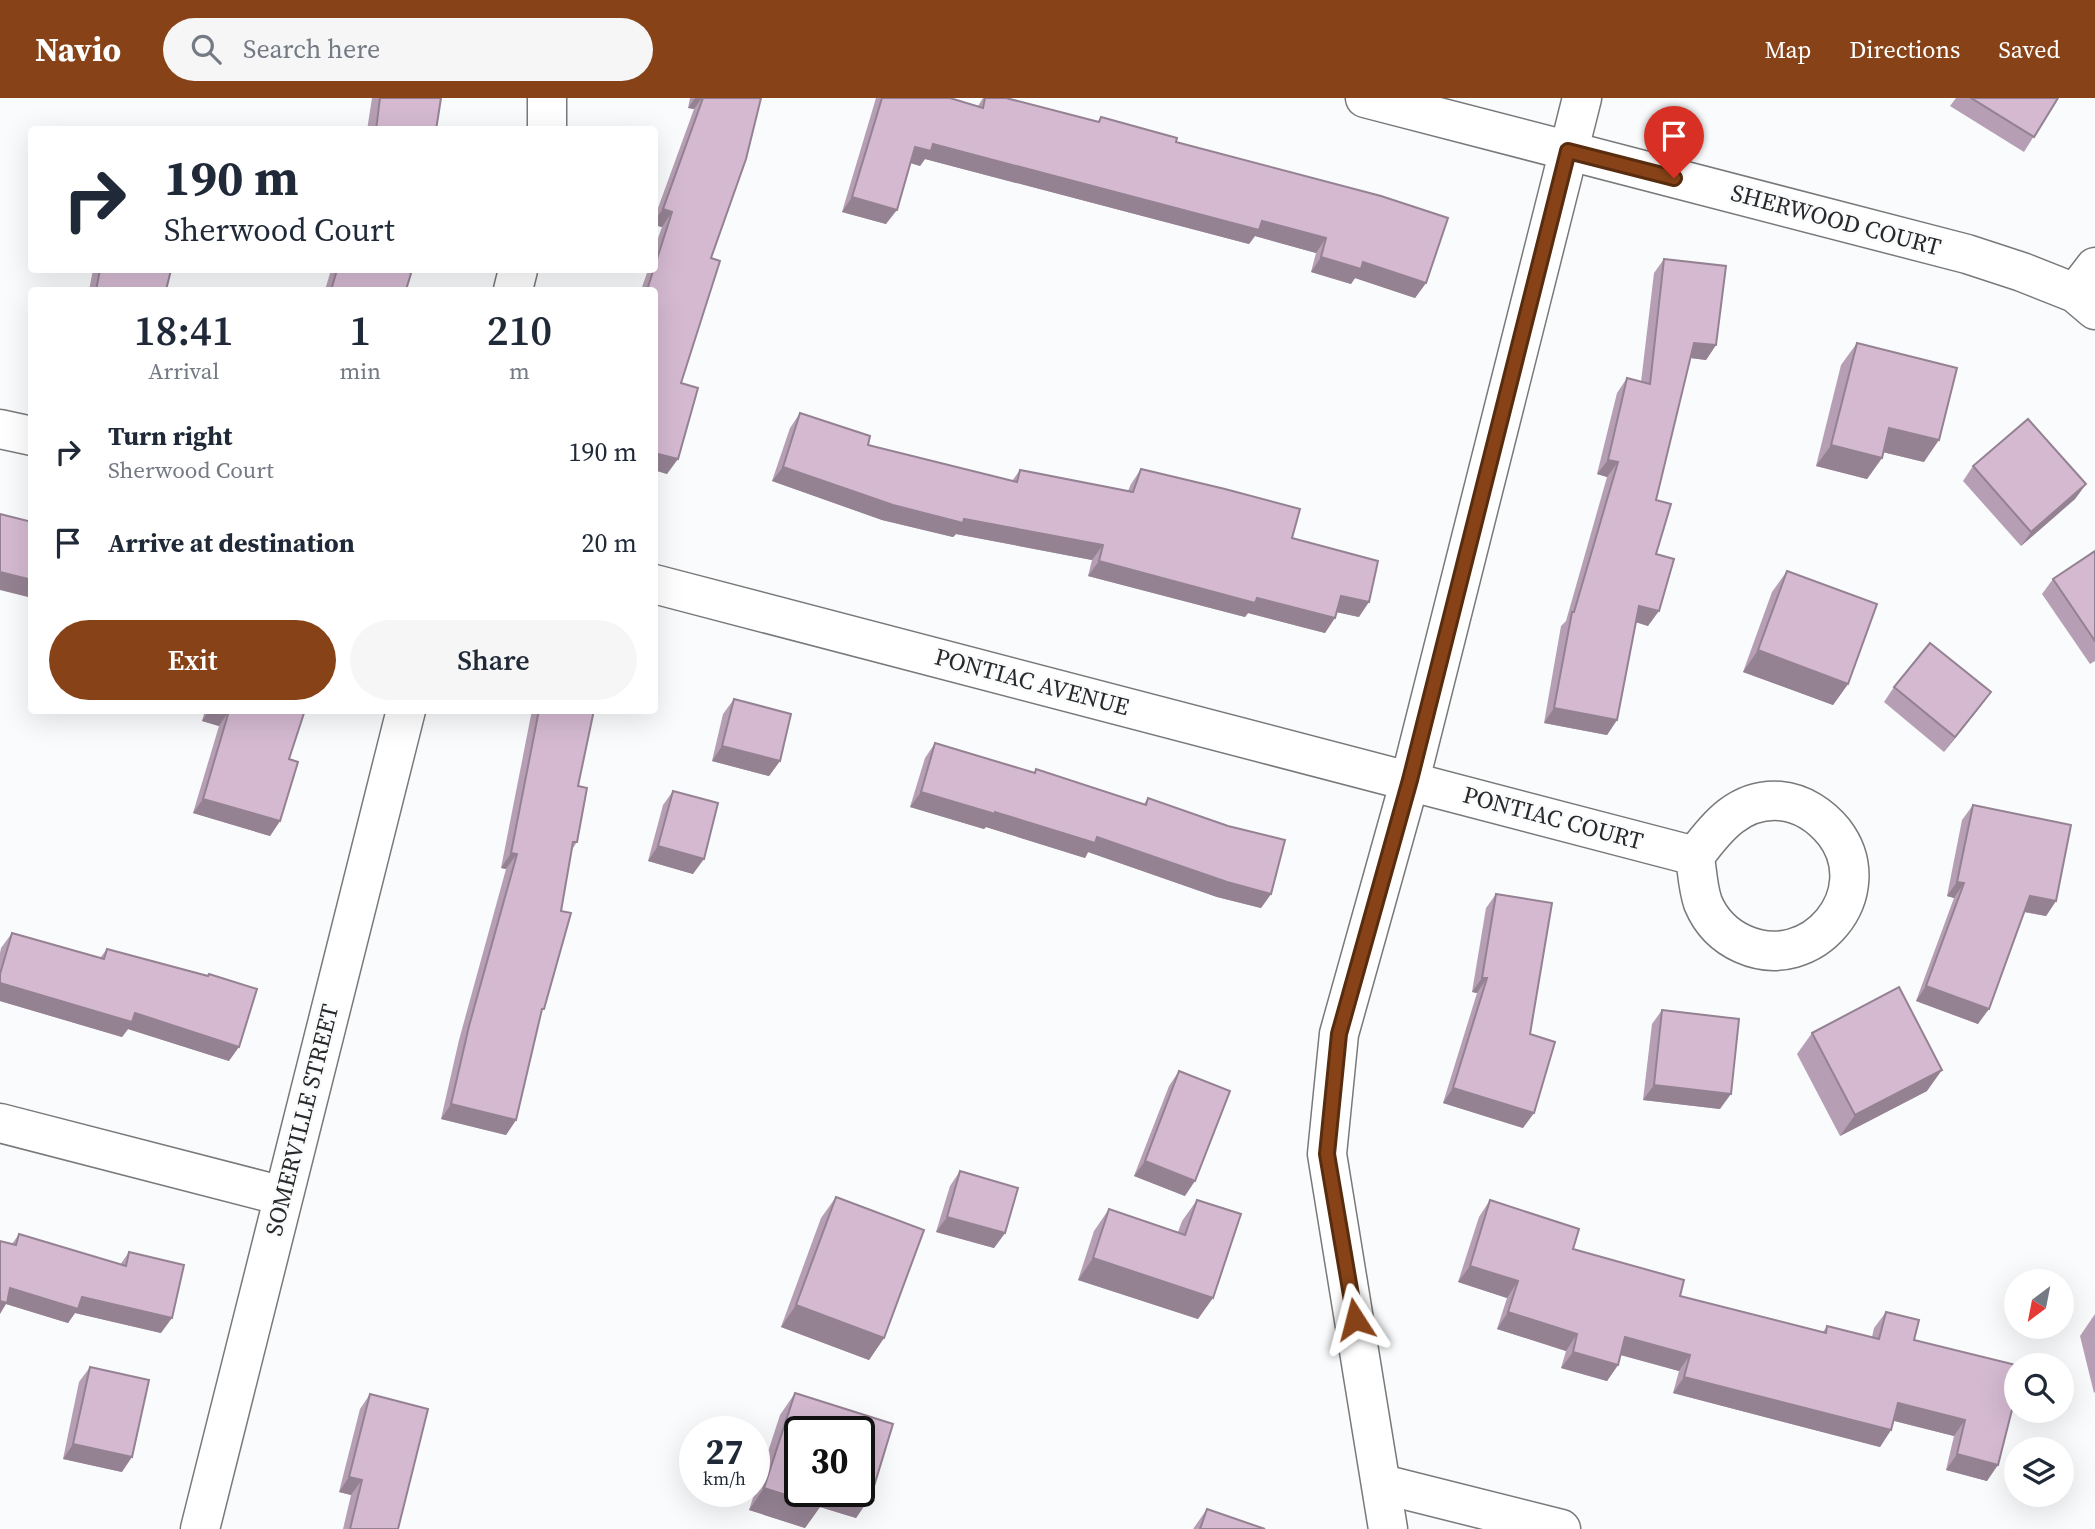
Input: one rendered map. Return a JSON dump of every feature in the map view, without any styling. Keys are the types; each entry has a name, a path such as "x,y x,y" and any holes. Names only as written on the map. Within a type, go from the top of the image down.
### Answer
{"street":[{"path":"547,98 547,126"},
{"name":"SHERWOOD COURT","path":"1365,98 1967,254 2088,290"},
{"path":"1388,1529 1327,1154 1339,1034 1410,780 1581,98"},
{"path":"0,429 28,435"},
{"name":"PONTIAC AVENUE","path":"658,585 1410,780"},
{"name":"SOMERVILLE STREET","path":"200,1529 405,714"},
{"name":"PONTIAC COURT","path":"1410,780 1695,856"},
{"path":"0,1123 283,1196"},
{"path":"1382,1484 1561,1529"}],"building":[{"path":"380,98 441,98 437,126 376,126"},
{"path":"703,98 761,98 746,159 711,258 720,261 681,383 698,388 678,459 658,454 658,287 648,287 652,273 658,273 658,256 672,212 663,209"},
{"path":"882,98 950,98 983,108 985,98 1006,98 1099,122 1101,117 1177,138 1176,142 1381,196 1448,218 1426,283 1363,262 1361,269 1321,257 1326,238 1262,221 1259,230 933,144 931,151 915,147 897,210 852,197"},
{"path":"1971,98 2058,98 2034,137"},
{"path":"1664,259 1726,266 1716,345 1694,343 1656,500 1671,504 1656,554 1674,559 1659,611 1639,606 1617,720 1554,708 1572,612 1618,462 1608,460 1627,378 1650,384"},
{"path":"99,273 170,273 167,287 97,287"},
{"path":"336,273 411,273 407,287 332,287"},
{"path":"1857,343 1957,368 1939,440 1889,428 1882,458 1831,445"},
{"path":"800,413 870,436 868,445 1017,482 1020,470 1133,492 1141,469 1300,509 1292,538 1378,561 1369,602 1341,596 1335,618 1257,598 1255,603 1099,561 1103,545 964,519 963,523 893,505 783,467"},
{"path":"2028,419 2086,484 2031,532 1973,466"},
{"path":"0,514 28,521 28,579 0,572"},
{"path":"2095,551 2095,641 2053,579"},
{"path":"1787,571 1877,604 1848,684 1758,650"},
{"path":"1930,643 1991,692 1955,737 1894,687"},
{"path":"734,699 791,714 780,761 722,746"},
{"path":"228,714 304,714 289,759 298,762 280,821 203,799"},
{"path":"538,714 593,714 578,786 587,788 577,842 573,842 561,911 571,913 542,1009 516,1120 451,1104 469,1026 517,854 511,853"},
{"path":"935,743 1035,773 1036,769 1146,805 1148,798 1228,826 1285,840 1271,894 1227,882 1097,837 1095,843 921,792"},
{"path":"673,791 718,803 704,859 658,846"},
{"path":"1973,805 2071,825 2056,901 2030,896 1989,1009 1926,986 1964,883 1957,882"},
{"path":"1496,894 1552,903 1530,1034 1555,1042 1534,1113 1453,1088 1487,978 1482,978"},
{"path":"12,933 104,959 107,949 208,976 209,974 257,989 239,1047 135,1013 132,1022 0,983 0,974"},
{"path":"1899,987 1942,1070 1855,1115 1812,1033"},
{"path":"1662,1010 1739,1019 1731,1094 1654,1085"},
{"path":"1179,1071 1230,1091 1195,1181 1145,1161"},
{"path":"960,1171 1018,1188 1005,1233 947,1217"},
{"path":"836,1197 924,1230 884,1338 796,1305"},
{"path":"1197,1200 1241,1214 1213,1298 1093,1258 1109,1209 1185,1235"},
{"path":"1490,1200 1579,1229 1573,1249 1684,1280 1680,1296 1826,1333 1827,1326 1879,1339 1886,1312 1919,1320 1914,1340 2004,1362 2004,1423 2009,1423 1998,1465 1957,1454 1965,1420 1898,1403 1891,1430 1684,1377 1690,1355 1625,1337 1618,1365 1573,1352 1577,1334 1508,1312 1518,1281 1470,1266"},
{"path":"19,1234 126,1266 129,1252 184,1265 172,1318 82,1297 78,1309 10,1288 7,1303 0,1301 0,1241 16,1245"},
{"path":"90,1367 149,1380 132,1457 73,1444"},
{"path":"795,1393 868,1416 787,1416"},
{"path":"370,1394 428,1409 398,1529 350,1529 362,1480 349,1477"},
{"path":"875,1418 893,1424 875,1483"},
{"path":"784,1427 784,1494 770,1490 770,1470"},
{"path":"1207,1509 1265,1529 1200,1529"}],"route":[{"path":"1355,1319 1327,1154 1339,1034 1410,780 1568,151 1674,178"}]}
